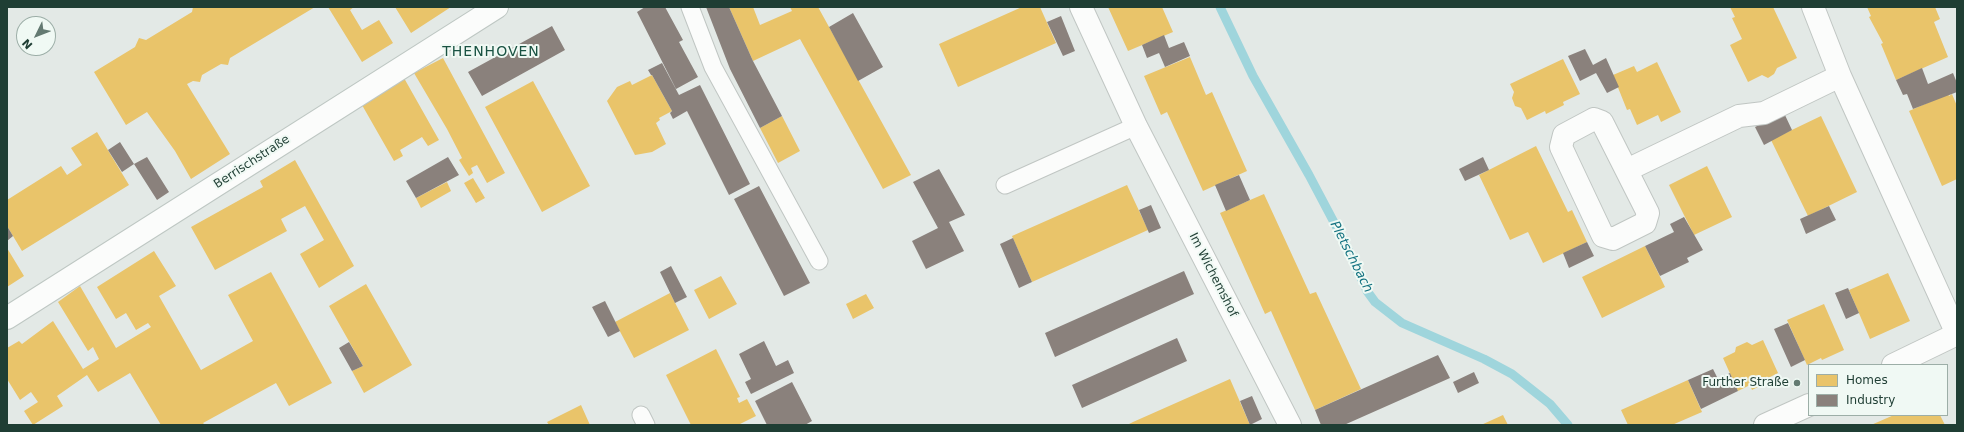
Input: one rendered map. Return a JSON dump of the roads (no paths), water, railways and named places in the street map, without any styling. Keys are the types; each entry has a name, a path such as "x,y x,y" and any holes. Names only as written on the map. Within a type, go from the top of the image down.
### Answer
{"street":[{"name":"Berrischstraße","path":"7,318 497,7"},
{"name":"Im Wichemshof","path":"1081,7 1136,126 1290,425"},
{"path":"1813,7 1840,76 1957,334 1895,364"},
{"path":"1627,170 1739,116 1764,113 1840,76"},
{"path":"1594,119 1602,122 1627,170 1648,213 1645,223 1613,239 1603,236 1580,188 1561,147 1564,135 1594,119"},
{"path":"1765,425 1808,405"}],"lane":[{"path":"690,7 713,67 819,261"},
{"path":"1005,185 1136,126"}],"waterway":[{"name":"Pletschbach","path":"1220,7 1253,76 1309,175 1346,245 1367,291 1375,302 1402,323 1484,359 1512,374 1550,404 1568,425"}],"place":[{"name":"Further Straße","path":"1797,383"}],"district":[{"name":"THENHOVEN","path":"491,52"}]}
